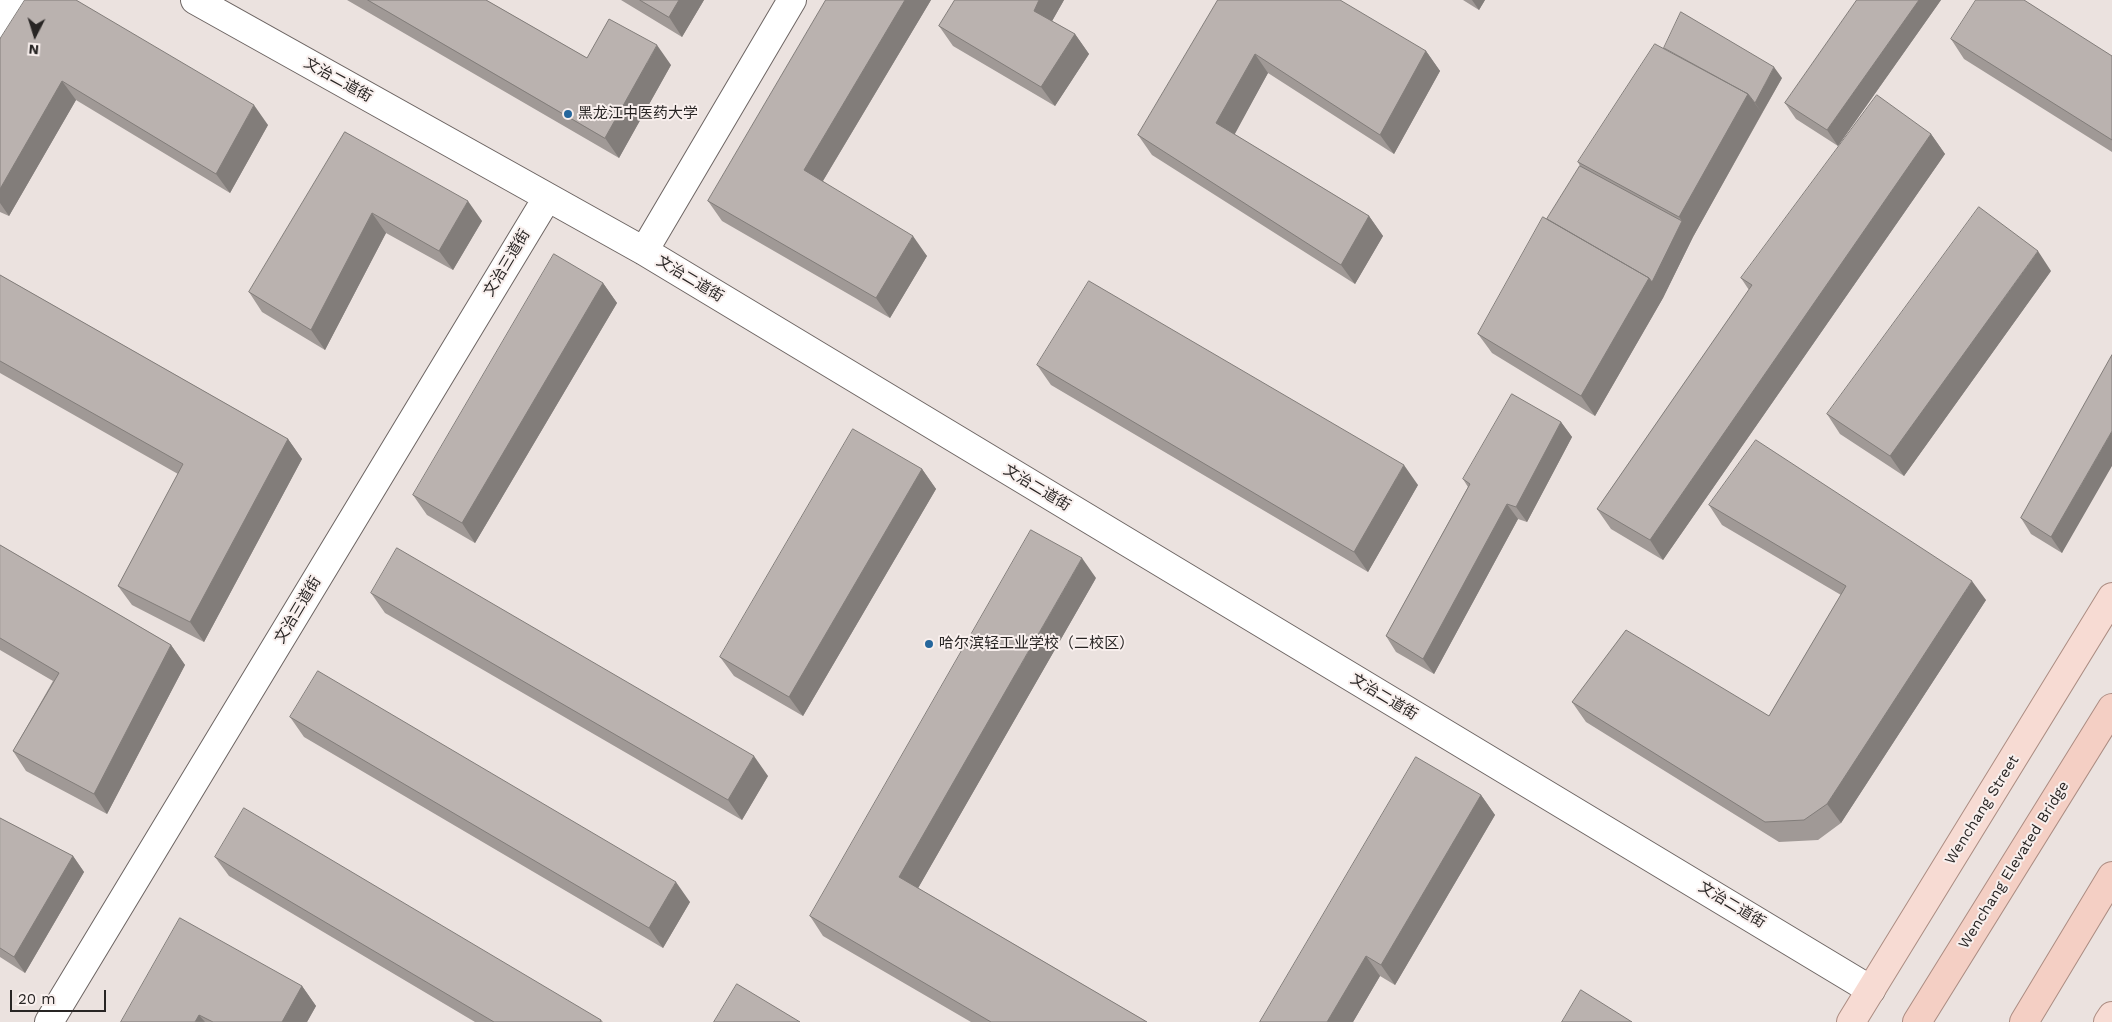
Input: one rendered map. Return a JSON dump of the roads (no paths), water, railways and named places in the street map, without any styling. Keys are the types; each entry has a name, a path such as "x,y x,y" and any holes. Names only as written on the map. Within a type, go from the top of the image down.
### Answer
{"highway":[{"name":"Wenchang Elevated Bridge","path":"1917,1022 2112,708"},
{"path":"2024,1022 2112,876"}],"main road":[{"name":"Wenchang Street","path":"1851,1022 2112,597"},
{"path":"2080,651 2112,619"},
{"path":"2108,1022 2112,1016"}],"street":[{"path":"0,25 15,0"},
{"name":"文治二道街","path":"195,0 644,251 1871,990"},
{"path":"644,251 792,0"},
{"name":"文治三道街","path":"48,1022 547,198"}],"place":[{"name":"黑龙江中医药大学","path":"568,114"},
{"name":"哈尔滨轻工业学校（二校区）","path":"929,644"}]}
